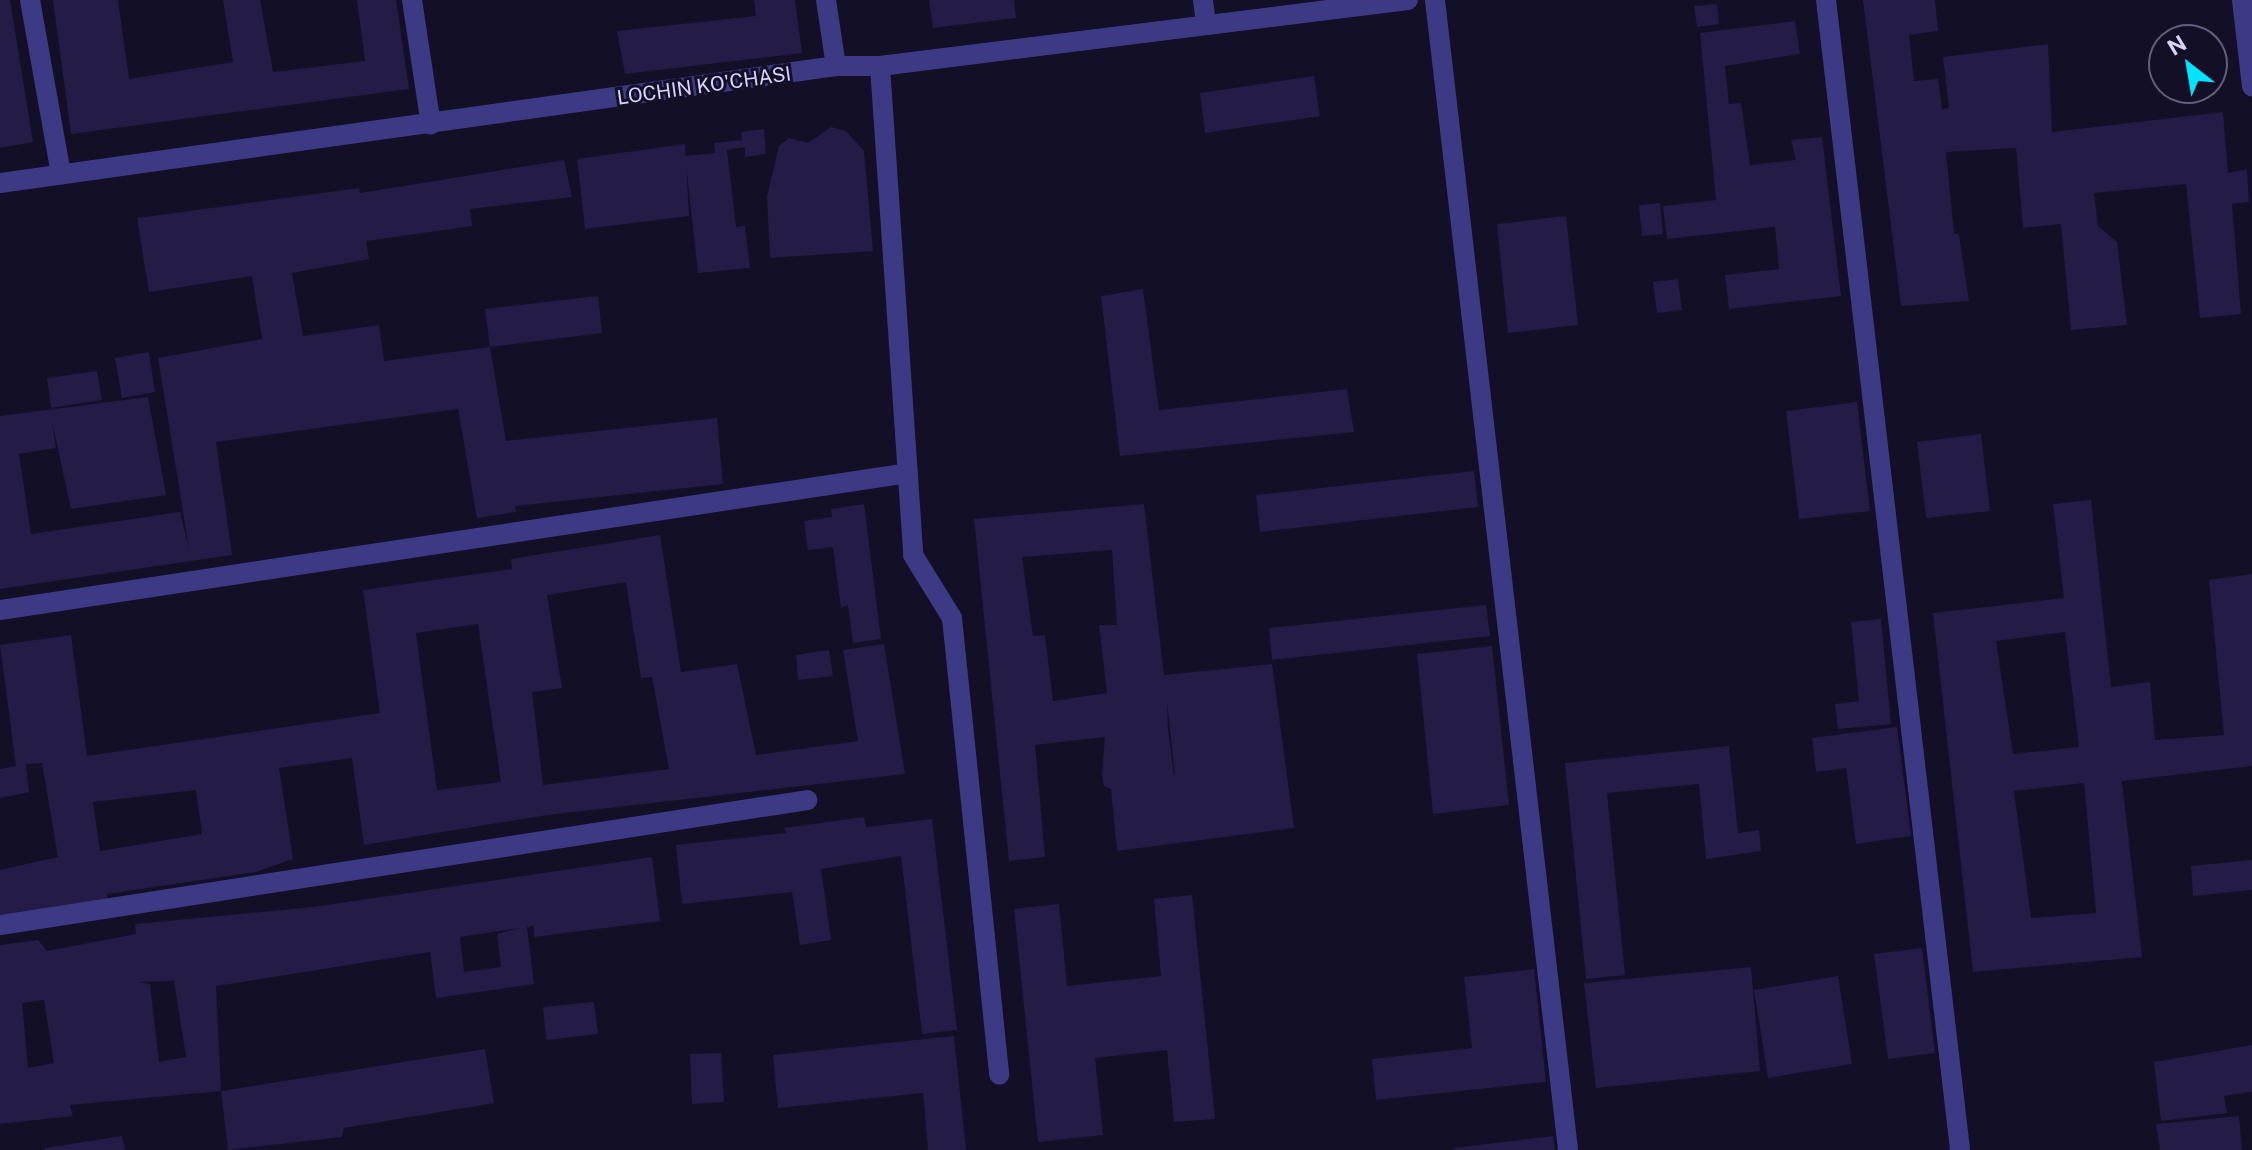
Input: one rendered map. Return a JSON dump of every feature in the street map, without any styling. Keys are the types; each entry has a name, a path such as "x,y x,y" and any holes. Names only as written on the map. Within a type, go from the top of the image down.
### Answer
{"street":[{"path":"30,0 61,174"},
{"path":"412,0 431,125"},
{"path":"826,0 836,66"},
{"path":"1203,0 1206,24"},
{"name":"LOCHIN KO'CHASI","path":"0,183 836,66 880,66 1408,0"},
{"path":"1435,0 1568,1150"},
{"path":"1826,0 1960,1150"},
{"path":"2242,0 2252,86"},
{"path":"880,66 913,555 952,618 999,1075"},
{"path":"0,610 908,473"},
{"path":"0,925 807,800"}],"building":[{"path":"0,0 10,0 33,142 0,148"},
{"path":"53,0 118,0 129,79 233,62 223,0 260,0 273,72 365,61 357,0 396,0 409,89 71,134"},
{"path":"754,0 795,0 802,53 625,74 617,31 756,16"},
{"path":"929,0 1014,0 1016,18 933,28"},
{"path":"1863,0 1935,0 1938,31 1909,35 1914,81 1938,79 1942,109 1949,108 1943,57 2048,44 2052,132 2223,112 2228,173 2247,169 2249,202 2232,204 2241,314 2200,318 2186,184 2094,193 2098,226 2117,242 2127,325 2071,330 2061,224 2023,228 2016,148 1946,152 1954,233 1959,235 1969,301 1901,306"},
{"path":"1717,4 1719,24 1697,27 1694,6"},
{"path":"1795,21 1800,54 1725,66 1729,104 1741,103 1750,165 1796,160 1791,140 1822,137 1841,296 1729,309 1725,275 1779,269 1775,227 1667,239 1663,206 1716,200 1700,33"},
{"path":"1314,76 1320,116 1205,133 1200,93"},
{"path":"831,127 846,131 864,151 873,251 770,258 767,196 779,146 789,138 808,143"},
{"path":"764,129 766,154 745,157 745,147 727,150 736,227 745,226 750,268 698,273 685,156 715,153 714,143 742,140 741,132"},
{"path":"685,144 689,216 585,229 577,159"},
{"path":"564,160 572,197 470,209 472,226 366,241 369,259 292,273 303,336 379,325 384,361 490,347 506,441 717,418 723,484 515,506 516,512 477,518 458,409 216,442 232,555 0,589 0,416 148,397 166,495 71,509 52,421 56,448 19,454 31,534 180,512 189,548 158,358 262,339 252,276 149,292 137,218 359,188 360,193"},
{"path":"1660,203 1663,234 1642,236 1639,205"},
{"path":"1566,216 1578,325 1508,333 1497,224"},
{"path":"1678,279 1682,310 1657,313 1653,282"},
{"path":"1143,289 1159,410 1347,389 1354,432 1120,456 1101,296"},
{"path":"598,296 602,333 490,347 485,309"},
{"path":"149,352 155,392 122,398 115,358"},
{"path":"97,371 102,400 51,408 47,378"},
{"path":"1857,402 1870,511 1799,519 1786,411"},
{"path":"1981,434 1990,511 1926,518 1917,442"},
{"path":"1474,471 1478,507 1260,532 1256,495"},
{"path":"2091,500 2111,687 2150,682 2155,740 2224,735 2209,580 2252,574 2252,766 2122,781 2142,957 1973,972 1933,613 2064,598 2053,504","holes":["2065,632 2079,747 2013,754 1996,641","2084,783 2096,913 2031,918 2014,791"]},
{"path":"864,504 881,639 853,643 848,605 841,608 833,547 808,550 804,521 832,517 831,509"},
{"path":"1144,504 1164,675 1272,664 1294,828 1117,851 1111,789 1104,786 1102,775 1105,737 1035,745 1045,857 1009,861 974,519","holes":["1112,550 1117,625 1099,625 1107,693 1053,701 1045,635 1033,636 1022,557","1167,702 1175,775 1168,729"]},
{"path":"660,535 681,672 737,664 756,755 858,741 843,650 884,644 905,774 547,815 364,845 352,758 279,768 293,859 256,872 107,894 108,901 0,920 0,870 58,857 42,763 26,764 29,792 0,798 0,769 16,766 0,645 71,635 87,756 380,713 363,590 512,569 511,559","holes":["626,582 641,678 652,677 669,769 543,785 532,692 562,688 547,595","478,624 501,782 437,790 416,633","196,790 202,834 100,851 93,802"]},
{"path":"1486,605 1490,636 1272,660 1269,628"},
{"path":"1881,619 1891,724 1838,729 1835,704 1859,701 1851,622"},
{"path":"1492,646 1509,805 1433,814 1417,654"},
{"path":"829,650 833,676 798,680 796,655"},
{"path":"1897,727 1911,836 1856,844 1846,768 1816,772 1812,738"},
{"path":"1729,746 1738,833 1759,830 1761,851 1706,859 1699,784 1607,793 1625,975 1586,979 1565,763"},
{"path":"864,817 866,827 932,819 957,1030 922,1034 901,856 821,869 831,940 800,945 792,892 682,904 676,845 786,833 784,828"},
{"path":"652,857 660,921 534,937 534,926 527,927 534,984 436,998 430,952 216,986 221,1091 70,1105 73,1116 0,1124 0,945 38,940 47,951 136,934 135,924 313,907","holes":["520,928 497,934 501,967 464,972 460,937","174,981 186,1057 159,1062 150,984 139,982","44,1000 54,1063 28,1068 22,1003"]},
{"path":"2252,860 2252,890 2193,896 2191,866"},
{"path":"1192,895 1215,1119 1174,1122 1167,1050 1095,1058 1103,1135 1038,1142 1014,909 1059,904 1067,986 1161,976 1154,899"},
{"path":"1922,948 1935,1053 1888,1059 1874,954"},
{"path":"1751,967 1760,1071 1596,1088 1584,983"},
{"path":"1534,969 1546,1082 1376,1100 1372,1059 1472,1048 1464,977"},
{"path":"1838,976 1852,1064 1768,1078 1754,990"},
{"path":"594,1002 598,1034 546,1040 543,1007"},
{"path":"954,1036 966,1150 928,1150 923,1093 778,1108 773,1055"},
{"path":"2252,1045 2252,1092 2224,1096 2227,1113 2161,1121 2154,1062"},
{"path":"485,1049 494,1103 344,1128 342,1137 228,1150 221,1091"},
{"path":"721,1053 724,1102 692,1104 690,1054"},
{"path":"2239,1116 2242,1150 2160,1150 2156,1124"},
{"path":"122,1136 125,1150 45,1150 45,1148"},
{"path":"1553,1136 1555,1150 1454,1150 1454,1148"}]}
